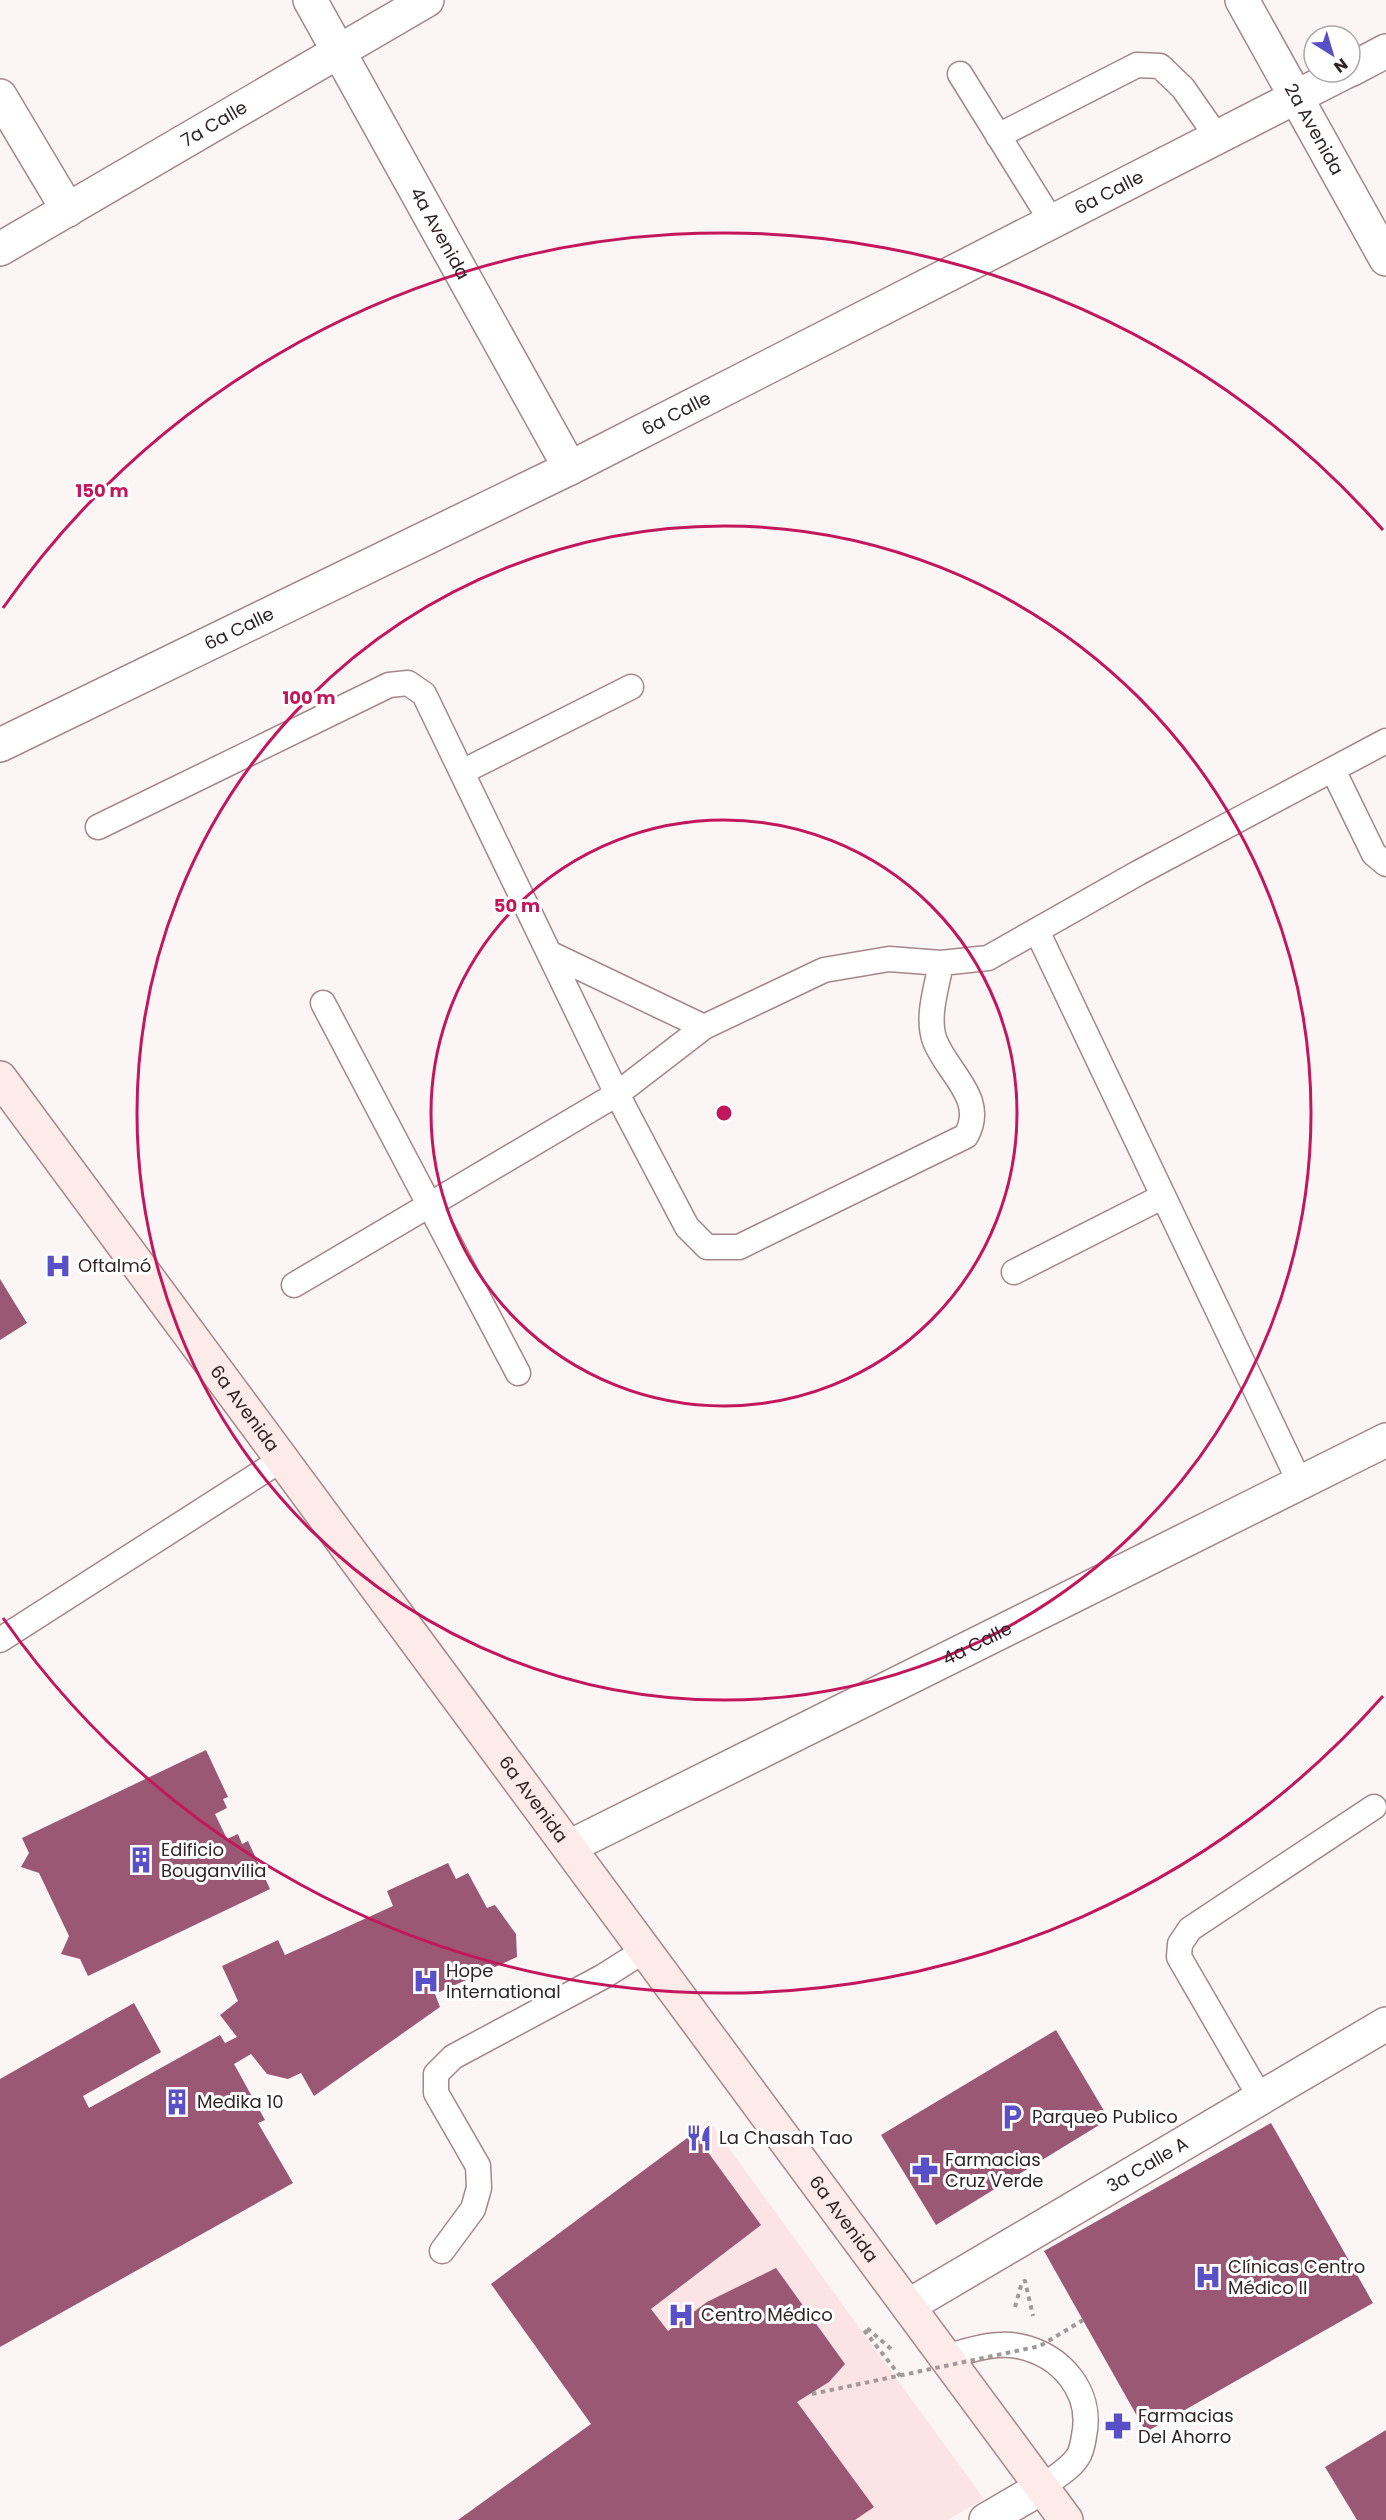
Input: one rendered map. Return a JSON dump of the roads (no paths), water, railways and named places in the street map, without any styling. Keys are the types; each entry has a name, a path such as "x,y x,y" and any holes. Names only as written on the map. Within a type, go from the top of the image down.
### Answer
{"main road":[{"name":"6a Avenida","path":"0,1078 1066,2520"}],"street":[{"name":"4a Avenida","path":"310,0 570,468"},
{"name":"7a Calle","path":"0,249 427,0"},
{"name":"2a Avenida","path":"1242,0 1386,259"},
{"path":"1362,64 1386,51"},
{"name":"6a Calle","path":"0,745 570,468 1321,84"},
{"path":"0,96 68,210"},
{"name":"4a Calle","path":"569,1847 1386,1440"},
{"name":"3a Calle A","path":"908,2306 1386,2024"},
{"path":"986,2520 1041,2488"}],"lane":[{"path":"998,136 1137,65 1160,66 1183,88 1217,137"},
{"path":"960,74 1052,222"},
{"path":"98,827 389,685 408,683 424,694 617,1094 687,1227 707,1247 739,1247 966,1136 974,1123 973,1105 935,1041 931,1021 941,963"},
{"path":"462,772 631,687"},
{"path":"294,1286 617,1094 704,1027 824,970 890,959 941,963 988,958 1138,873 1386,741"},
{"path":"1333,770 1374,854 1386,864"},
{"path":"1037,931 1300,1483"},
{"path":"549,952 704,1027"},
{"path":"322,1003 518,1373"},
{"path":"1014,1272 1162,1197"},
{"path":"0,1640 281,1460"},
{"path":"1260,2097 1179,1957 1180,1944 1190,1929 1374,1807"},
{"path":"442,2251 473,2209 479,2188 478,2166 436,2094 436,2074 453,2057 604,1976 645,1950"},
{"path":"945,2357 992,2346 1018,2346 1043,2355 1066,2373 1080,2388 1087,2422 1077,2458 1041,2488"}],"place":[{"name":"Oftalmó","path":"58,1266"},
{"name":"Edificio Bouganvilia","path":"141,1860"},
{"name":"Hope International","path":"426,1981"},
{"name":"Medika 10","path":"177,2102"},
{"name":"Parqueo Publico","path":"1012,2117"},
{"name":"La Chasah Tao","path":"699,2138"},
{"name":"Farmacias Cruz Verde","path":"925,2170"},
{"name":"Clínicas Centro Médico II","path":"1208,2277"},
{"name":"Centro Médico","path":"681,2315"},
{"name":"Farmacias Del Ahorro","path":"1118,2426"}]}
